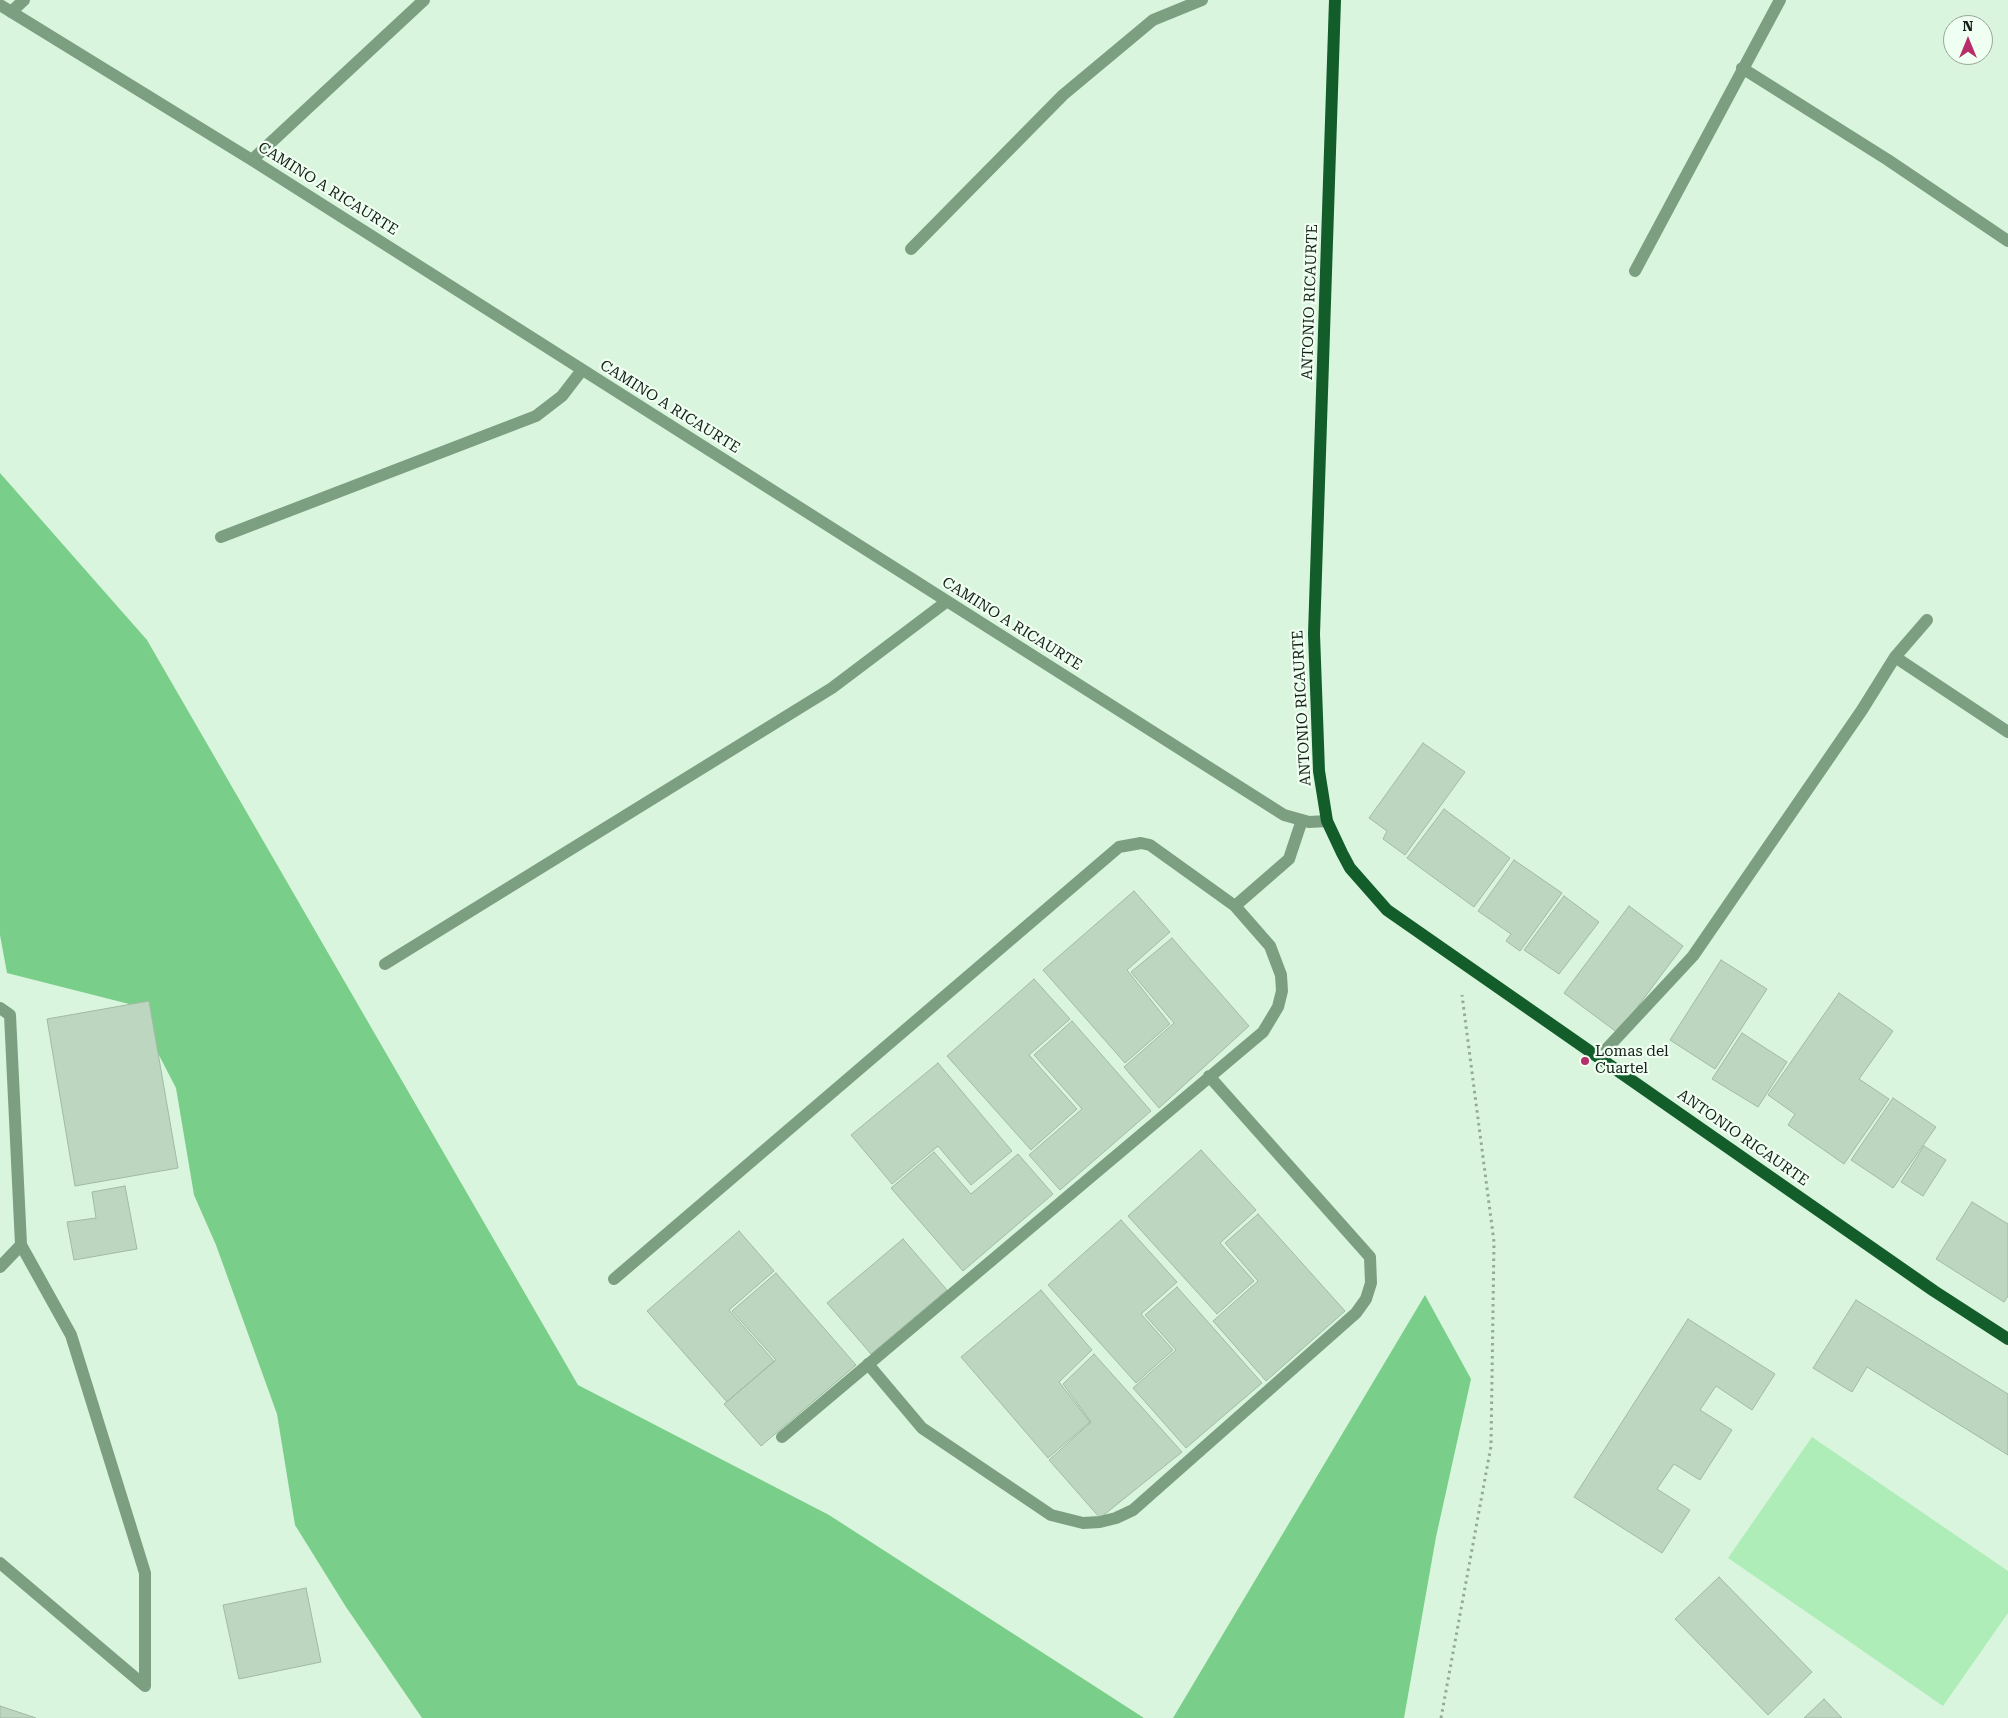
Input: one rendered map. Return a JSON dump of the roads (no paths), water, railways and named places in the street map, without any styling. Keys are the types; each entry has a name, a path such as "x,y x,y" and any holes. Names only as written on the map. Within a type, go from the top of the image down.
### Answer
{"main road":[{"name":"ANTONIO RICAURTE","path":"1335,0 1314,634 1319,771 1328,821 1350,868 1387,910 1926,1286 2008,1339"}],"street":[{"path":"11,12 24,0"},
{"path":"252,160 424,0"},
{"path":"911,249 1063,95 1153,20 1202,0"},
{"path":"1635,271 1780,0"},
{"name":"CAMINO A RICAURTE","path":"0,5 252,160 1284,815 1309,822 1328,821"},
{"path":"1742,68 1888,160 2008,241"},
{"path":"221,537 536,416 562,396 582,370"},
{"path":"385,964 832,688 946,602"},
{"path":"1599,1057 1693,956 1862,710 1895,657 1927,620"},
{"path":"1895,657 2008,732"},
{"path":"1235,906 1289,859 1302,820"},
{"path":"614,1279 1119,847 1141,843 1150,846 1235,906 1270,946 1281,975 1282,991 1278,1006 1263,1032 782,1437"},
{"path":"0,1008 10,1015 21,1244 71,1335 145,1573 145,1686 0,1563"},
{"path":"868,1364 922,1428 1051,1514 1083,1523 1100,1522 1116,1518 1133,1510 1356,1313 1366,1299 1371,1283 1370,1256 1209,1076"},
{"path":"0,1267 21,1244"}],"place":[{"name":"Lomas del Cuartel","path":"1585,1061"}]}
